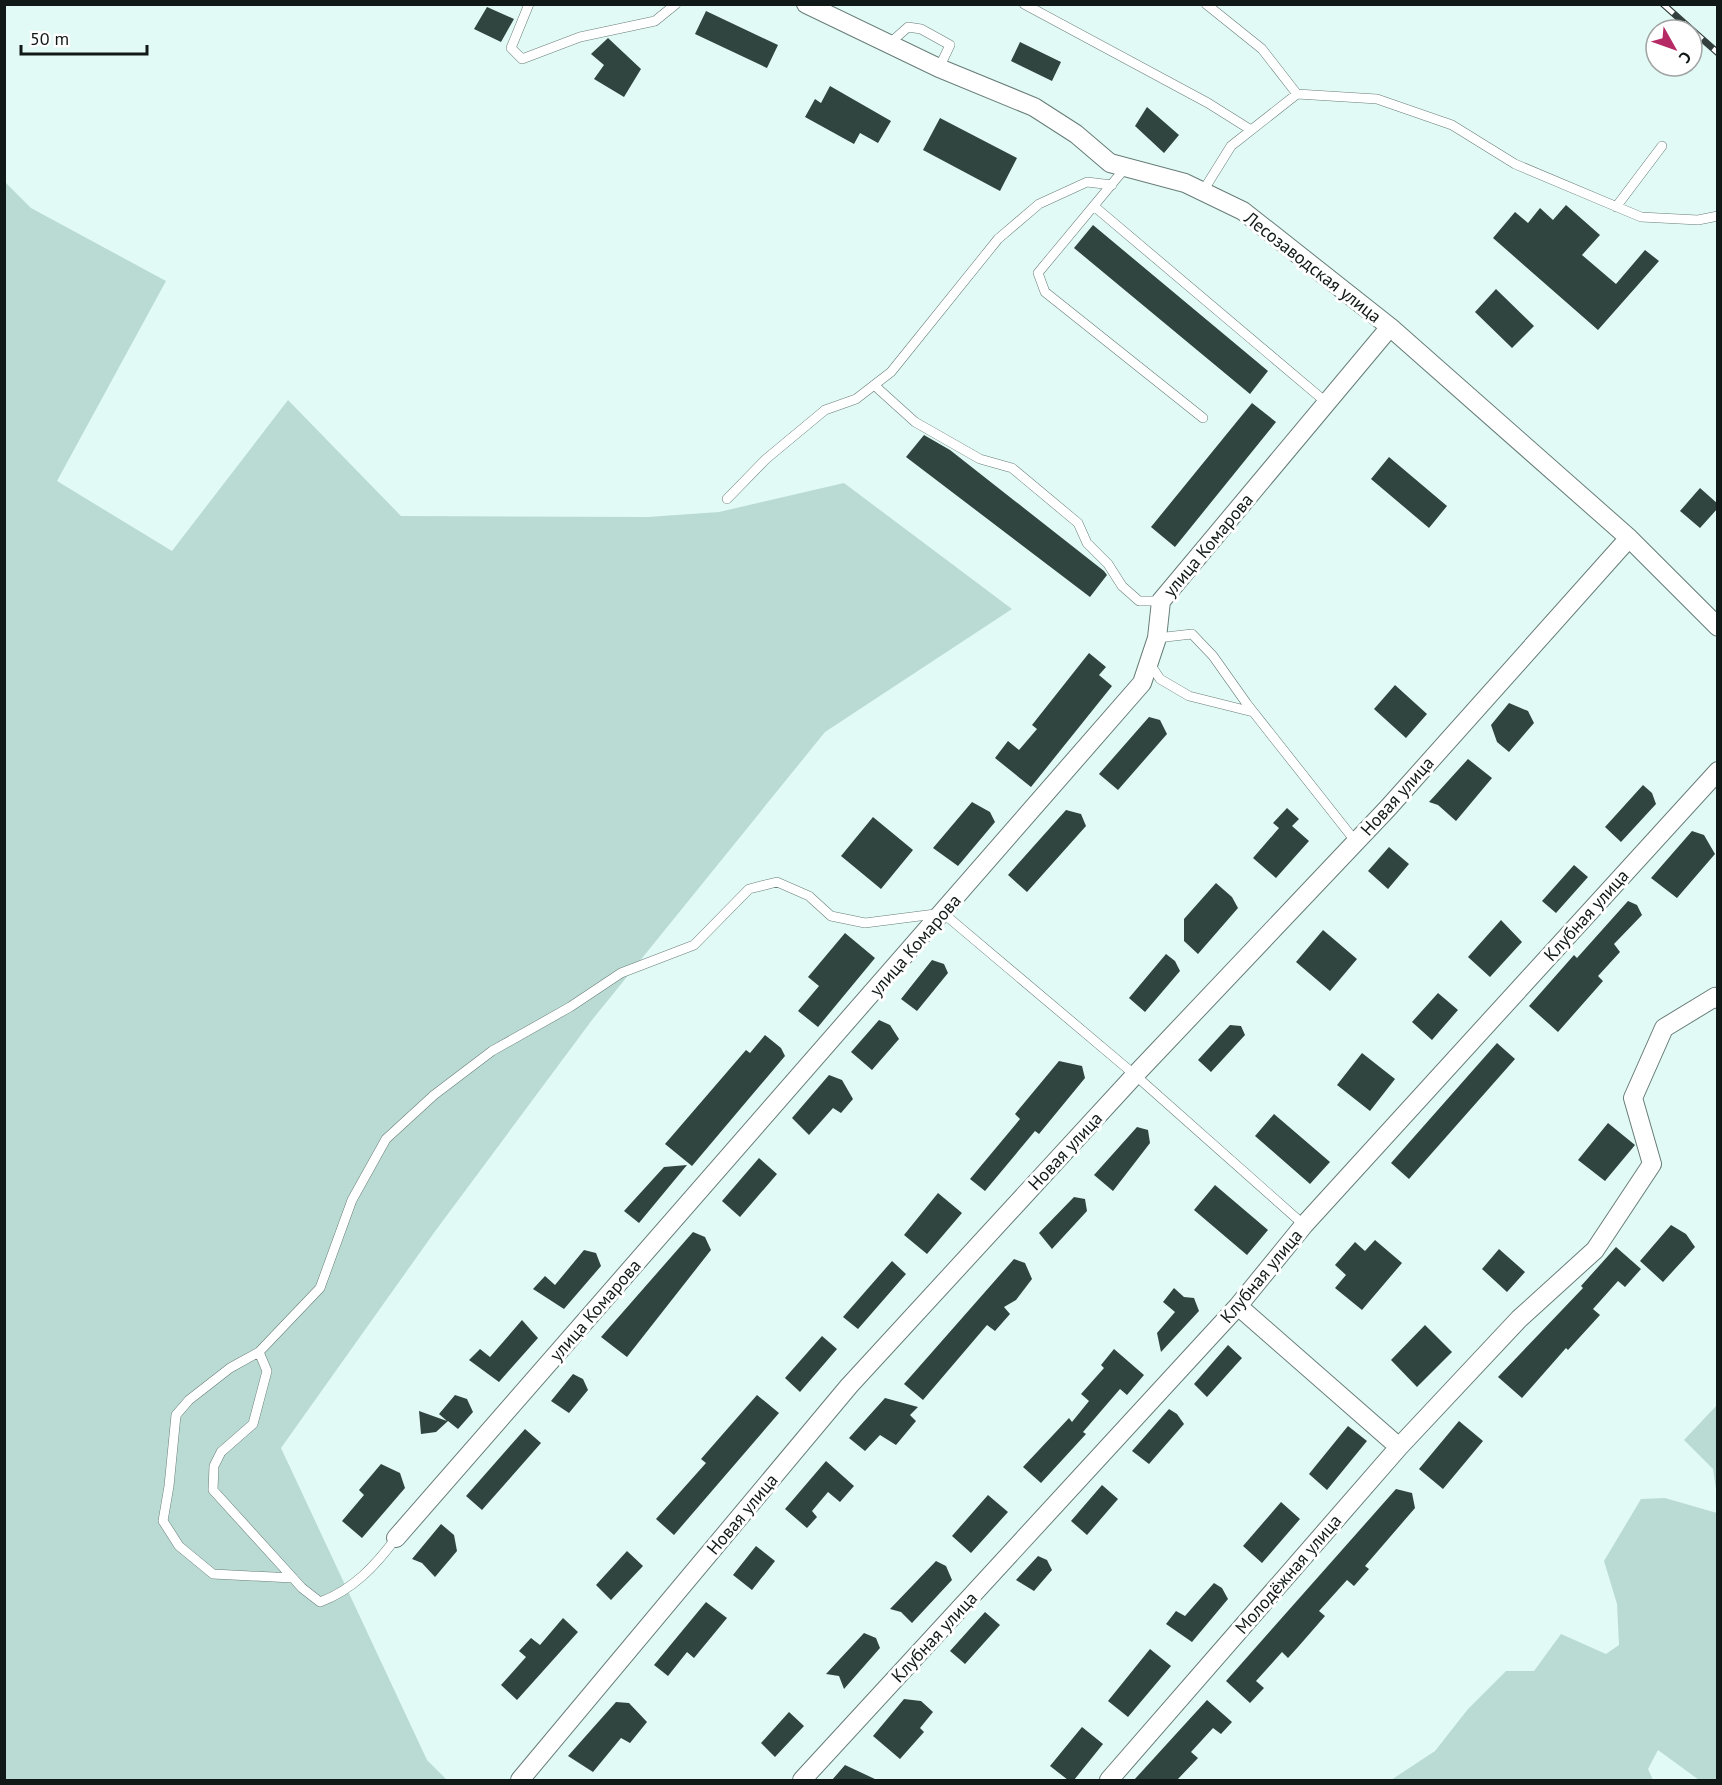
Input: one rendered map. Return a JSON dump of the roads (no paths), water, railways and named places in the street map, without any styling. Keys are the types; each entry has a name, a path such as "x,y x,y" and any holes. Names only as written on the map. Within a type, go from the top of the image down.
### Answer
{"street":[{"name":"Лесозаводская улица","path":"806,4 939,68 1034,107 1076,134 1110,163 1185,183 1243,211 1390,327 1629,538 1718,627"},
{"name":"улица Комарова","path":"396,1538 1142,683 1157,638 1161,601 1390,327"},
{"name":"Новая улица","path":"520,1780 849,1386 1135,1075 1356,842 1629,538"},
{"name":"Клубная улица","path":"802,1780 1238,1306 1304,1225 1718,771"},
{"name":"Молодёжная улица","path":"1109,1780 1399,1447 1519,1319 1594,1250 1652,1164 1633,1098 1665,1028 1717,997"},
{"path":"1238,1306 1399,1447"}],"lane":[{"path":"529,4 511,48 522,59 580,37 655,21 676,4"},
{"path":"1024,4 1208,103 1251,130"},
{"path":"1206,4 1262,49 1297,94"},
{"path":"890,43 908,27 921,29 950,45 939,68"},
{"path":"1203,191 1231,146 1297,94 1377,99 1452,125 1515,164 1641,217 1698,220 1718,216"},
{"path":"1616,207 1662,146"},
{"path":"1126,167 1038,273 1045,292 1203,418"},
{"path":"727,499 766,459 825,410 856,399 891,372 998,239 1039,204 1087,182 1113,184"},
{"path":"1095,207 1327,403"},
{"path":"874,385 915,422 980,459 1012,468 1078,523 1087,543 1108,564 1122,586 1139,601 1161,601"},
{"path":"1157,638 1192,634 1213,656 1253,712 1356,842"},
{"path":"1150,664 1160,679 1188,696 1253,712"},
{"path":"293,1578 213,1574 179,1546 163,1521 176,1415 189,1400 230,1368 259,1352 320,1288 352,1200 386,1139 434,1095 492,1051 570,1007 621,973 694,945 733,909 749,889 777,882 809,896 831,916 865,923 943,913 1135,1075 1304,1225"},
{"path":"259,1352 267,1371 253,1424 221,1452 214,1466 213,1490 293,1578 320,1602 342,1594 378,1562 396,1538"}],"railway":[{"path":"1663,4 1679,18"},
{"path":"1704,41 1718,53"}]}
